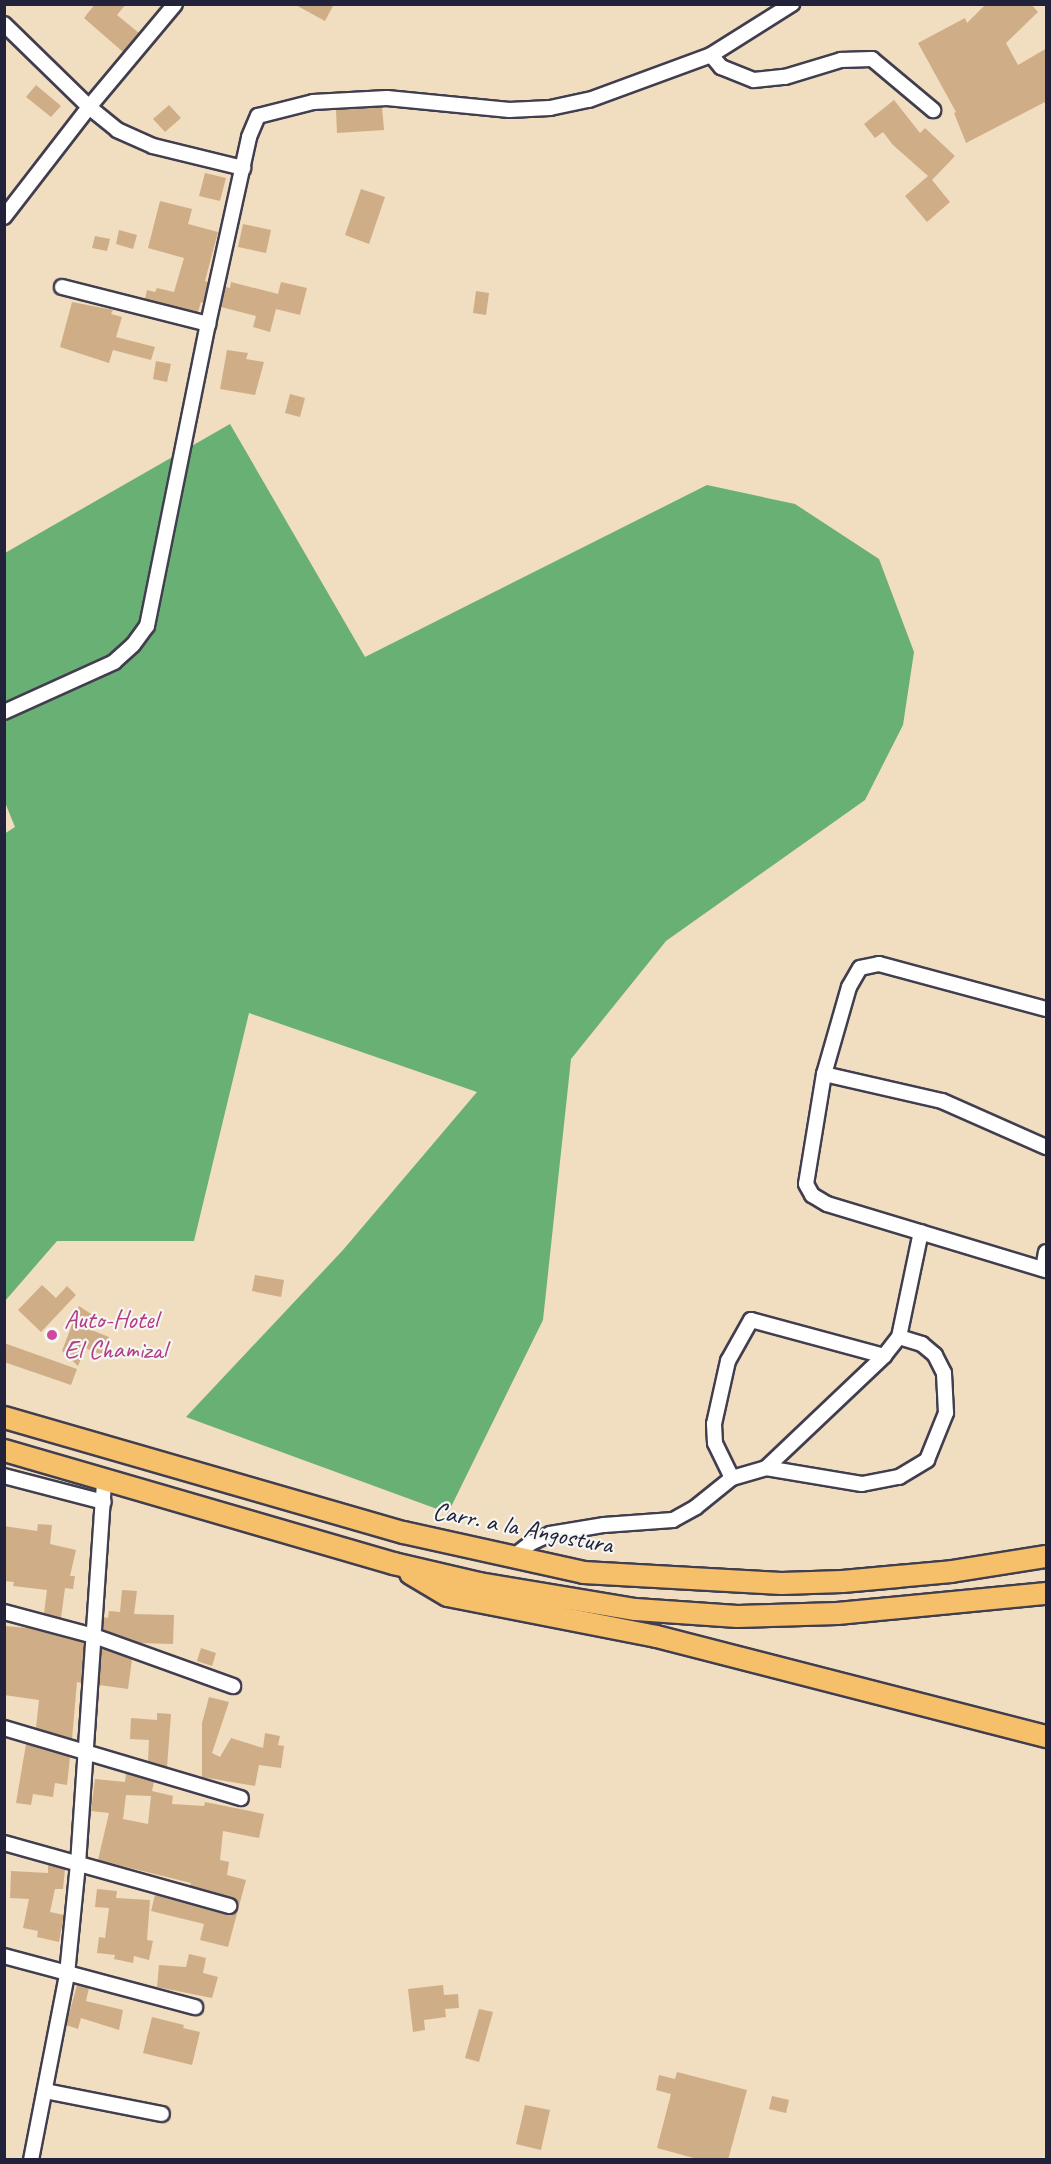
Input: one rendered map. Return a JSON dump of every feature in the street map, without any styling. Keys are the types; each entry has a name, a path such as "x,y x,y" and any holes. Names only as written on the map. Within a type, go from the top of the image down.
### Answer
{"main road":[{"name":"Carr. a la Angostura","path":"4,1417 403,1533 583,1572 781,1583 842,1581 951,1571 1047,1556"},
{"path":"4,1450 393,1563 479,1583 635,1609 737,1616 837,1613 1047,1593"},
{"path":"393,1563 447,1595 609,1627 871,1689 1047,1736"}],"street":[{"path":"4,217 89,107 175,4"},
{"path":"4,712 114,662 133,645 147,626 208,324 249,137 258,116 281,108 313,102 387,98 509,110 550,108 589,100 711,56 792,4"},
{"path":"4,24 89,107 117,130 153,146 243,168"},
{"path":"711,56 721,67 754,80 785,76 841,60 872,59 933,110"},
{"path":"62,287 208,324"},
{"path":"1047,1009 879,964 860,968 849,987 824,1074 806,1184 812,1195 827,1204 1045,1269 1047,1252"},
{"path":"824,1074 942,1101 1047,1147"},
{"path":"766,1468 884,1356 899,1337 921,1232"},
{"path":"732,1478 715,1443 714,1424 728,1361 751,1320 884,1356"},
{"path":"513,1557 531,1543 550,1534 604,1526 673,1520 696,1507 732,1478 766,1468 862,1484 899,1477 927,1460 946,1413 944,1373 935,1355 922,1344 899,1337"},
{"path":"4,1476 104,1502"},
{"path":"31,2160 67,1974 78,1864 104,1480"},
{"path":"4,1612 94,1636 233,1686"},
{"path":"4,1728 241,1798"},
{"path":"4,1843 229,1906"},
{"path":"4,1956 195,2007"},
{"path":"45,2091 162,2114"}],"green space":[{"path":"230,424 365,657 707,485 795,504 879,559 914,652 903,725 865,800 666,941 571,1059 543,1320 448,1513 186,1417 343,1250 477,1092 249,1013 194,1241 57,1241 5,1301 4,834 15,827 4,800 5,553"}],"building":[{"path":"95,4 126,4 117,15 139,33 123,52 84,18"},
{"path":"294,4 334,4 325,21"},
{"path":"986,4 1031,4 1038,12 1006,43 1018,65 1047,48 1047,101 966,143 954,113 956,112 918,43 965,18 967,23"},
{"path":"36,85 61,106 51,117 26,97"},
{"path":"894,100 920,133 925,128 955,156 932,180 950,202 927,222 905,196 928,176 893,145 883,132 875,138 864,124"},
{"path":"169,105 181,118 165,132 153,119"},
{"path":"382,107 384,130 337,133 336,110"},
{"path":"205,173 226,178 220,201 199,196"},
{"path":"361,189 385,197 369,244 345,235"},
{"path":"160,201 192,209 188,224 218,232 205,281 208,282 203,303 201,302 198,312 145,299 147,290 155,292 157,288 174,292 184,258 148,248"},
{"path":"243,224 271,230 266,253 238,247"},
{"path":"119,230 137,235 133,249 116,244"},
{"path":"95,236 110,239 107,251 92,248"},
{"path":"231,282 278,294 281,282 307,288 300,315 276,309 270,332 253,327 256,316 221,307 225,287 230,288"},
{"path":"476,291 489,293 486,315 473,313"},
{"path":"72,302 113,310 111,314 122,317 116,337 155,347 151,360 113,350 109,363 60,347"},
{"path":"227,350 248,353 246,359 264,362 255,395 220,389"},
{"path":"156,361 171,364 167,382 153,379"},
{"path":"290,394 305,398 300,417 285,413"},
{"path":"255,1275 284,1280 281,1297 252,1291"},
{"path":"42,1285 56,1298 67,1286 76,1295 41,1332 18,1310"},
{"path":"79,1306 97,1318 89,1329 109,1337 103,1355 85,1348 78,1366 62,1351"},
{"path":"4,1343 77,1369 71,1385 4,1362"},
{"path":"38,1524 52,1525 50,1544 76,1550 70,1576 75,1576 73,1589 65,1588 61,1618 44,1613 47,1590 13,1586 14,1582 4,1581 4,1526 37,1531"},
{"path":"122,1590 137,1591 134,1614 174,1615 173,1644 140,1643 103,1630 104,1617 108,1618 109,1611 120,1612"},
{"path":"4,1626 28,1628 84,1643 81,1683 77,1682 72,1739 36,1728 39,1700 4,1695"},
{"path":"102,1648 132,1659 128,1689 99,1685"},
{"path":"201,1648 216,1653 212,1666 197,1661"},
{"path":"209,1697 229,1702 212,1753 220,1757 231,1738 263,1748 265,1733 280,1736 278,1745 284,1746 281,1768 259,1765 255,1786 202,1777 202,1723"},
{"path":"157,1713 171,1714 167,1767 148,1761 149,1740 130,1739 131,1718 157,1720"},
{"path":"26,1744 70,1757 67,1785 55,1783 53,1797 33,1794 31,1805 16,1803"},
{"path":"126,1773 154,1782 152,1791 173,1796 172,1804 204,1806 205,1802 264,1814 259,1838 223,1831 220,1860 229,1862 227,1875 246,1880 228,1947 200,1940 204,1924 151,1911 155,1895 227,1915 237,1909 235,1899 190,1886 191,1883 98,1860 109,1813 91,1811 95,1779 125,1782","holes":["126,1795 151,1796 148,1824 123,1819"]},
{"path":"48,1865 65,1869 63,1889 55,1889 50,1912 64,1915 59,1942 37,1937 38,1931 23,1928 29,1899 10,1898 11,1871 48,1873"},
{"path":"97,1889 117,1891 116,1898 150,1900 147,1940 153,1941 149,1960 134,1956 133,1963 114,1959 115,1955 97,1953 99,1937 105,1938 109,1908 95,1907"},
{"path":"189,1954 206,1958 203,1973 218,1977 212,1998 157,1987 159,1965 186,1967"},
{"path":"77,1985 89,1988 86,2001 123,2010 119,2030 81,2018 78,2029 66,2025"},
{"path":"443,1985 444,1995 458,1994 459,2008 445,2009 446,2017 424,2020 425,2030 413,2032 408,1989"},
{"path":"479,2009 493,2012 479,2062 465,2058"},
{"path":"152,2017 184,2025 183,2028 200,2032 192,2065 143,2053"},
{"path":"677,2072 747,2090 728,2160 701,2160 657,2148 671,2094 656,2090 659,2075 675,2079"},
{"path":"772,2096 789,2100 786,2113 769,2109"},
{"path":"525,2105 550,2110 541,2150 516,2144"}],"place":[{"name":"Auto-Hotel El Chamizal","path":"52,1335"}]}
